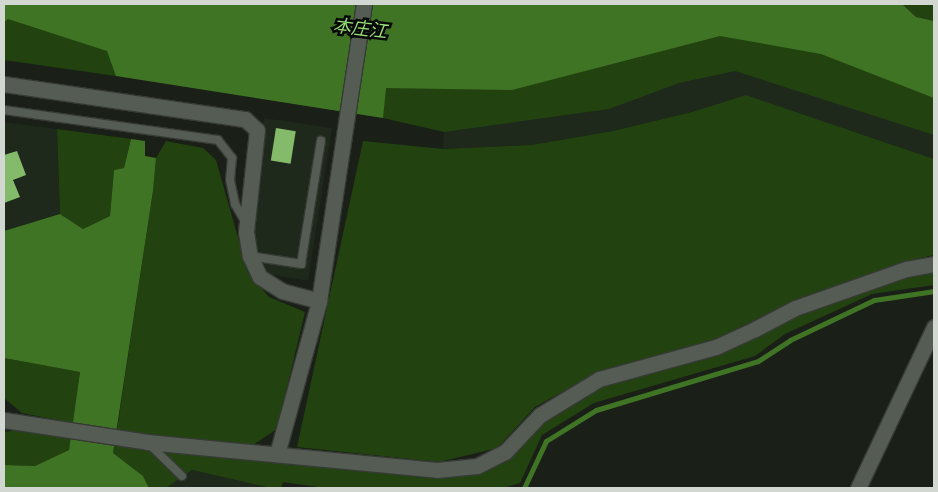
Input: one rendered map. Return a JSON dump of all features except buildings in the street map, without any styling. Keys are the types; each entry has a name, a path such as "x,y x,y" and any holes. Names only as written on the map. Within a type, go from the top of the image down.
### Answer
{"street":[{"path":"277,454 319,301 345,119 364,4"},
{"path":"4,84 245,119 257,130 247,225 250,256 260,277 282,291 319,301"},
{"path":"4,420 124,440 437,470 477,466 505,452 540,415 598,379 716,347 795,308 906,269 934,264"},
{"path":"858,488 934,327"}],"lane":[{"path":"4,110 218,140 232,158 230,180 235,204 247,225"},
{"path":"250,256 301,264 321,141"},
{"path":"147,442 182,476"}],"shaded area":[{"path":"4,4 22,4 128,61 116,76 4,60"},
{"path":"452,4 934,4 934,159 746,95 692,112 613,131 531,145 443,149"},
{"path":"902,4 934,4 934,21 916,17"},
{"path":"630,10 934,72 934,135 735,71 679,83 609,109 444,132 383,118 166,83 179,53"},
{"path":"746,95 934,159 934,255 908,261 796,300 718,338 600,371 535,407 497,448 439,462 297,447 363,141 443,149 531,145 613,131 692,112"},
{"path":"264,118 332,128 308,281 268,274 252,234"},
{"path":"4,122 57,129 60,214 4,231"},
{"path":"57,129 131,139 124,168 114,170 110,216 83,229 60,214"},
{"path":"166,141 203,148 216,160 248,273 269,297 305,312 277,429 250,447 117,430 153,191 156,158"},
{"path":"934,270 934,285 872,294 785,334 755,356 594,403 542,435 520,483 503,488 325,488 283,482 281,488 271,488 192,470 166,488 149,488 143,476 113,453 114,446 427,478 477,474 507,458 543,418 599,384 743,344 802,311 908,273"},
{"path":"4,358 80,372 73,423 22,413 4,398"},
{"path":"24,429 71,438 69,450 35,466 5,465 4,472 4,432"},
{"path":"192,470 271,488 166,488"}],"water":[{"name":"本庄江","path":"4,4 902,4 916,17 934,21 934,98 821,54 720,36 512,90 386,88 383,118 116,76 107,51 8,19 4,22"},
{"path":"131,139 145,141 145,156 156,158 153,191 113,453 143,476 149,488 4,488 5,465 35,466 69,450 80,372 4,358 4,231 60,214 83,229 110,216 114,170 124,168"}],"waterway":[{"path":"524,488 546,441 596,410 758,361 790,340 874,300 934,291"}]}
